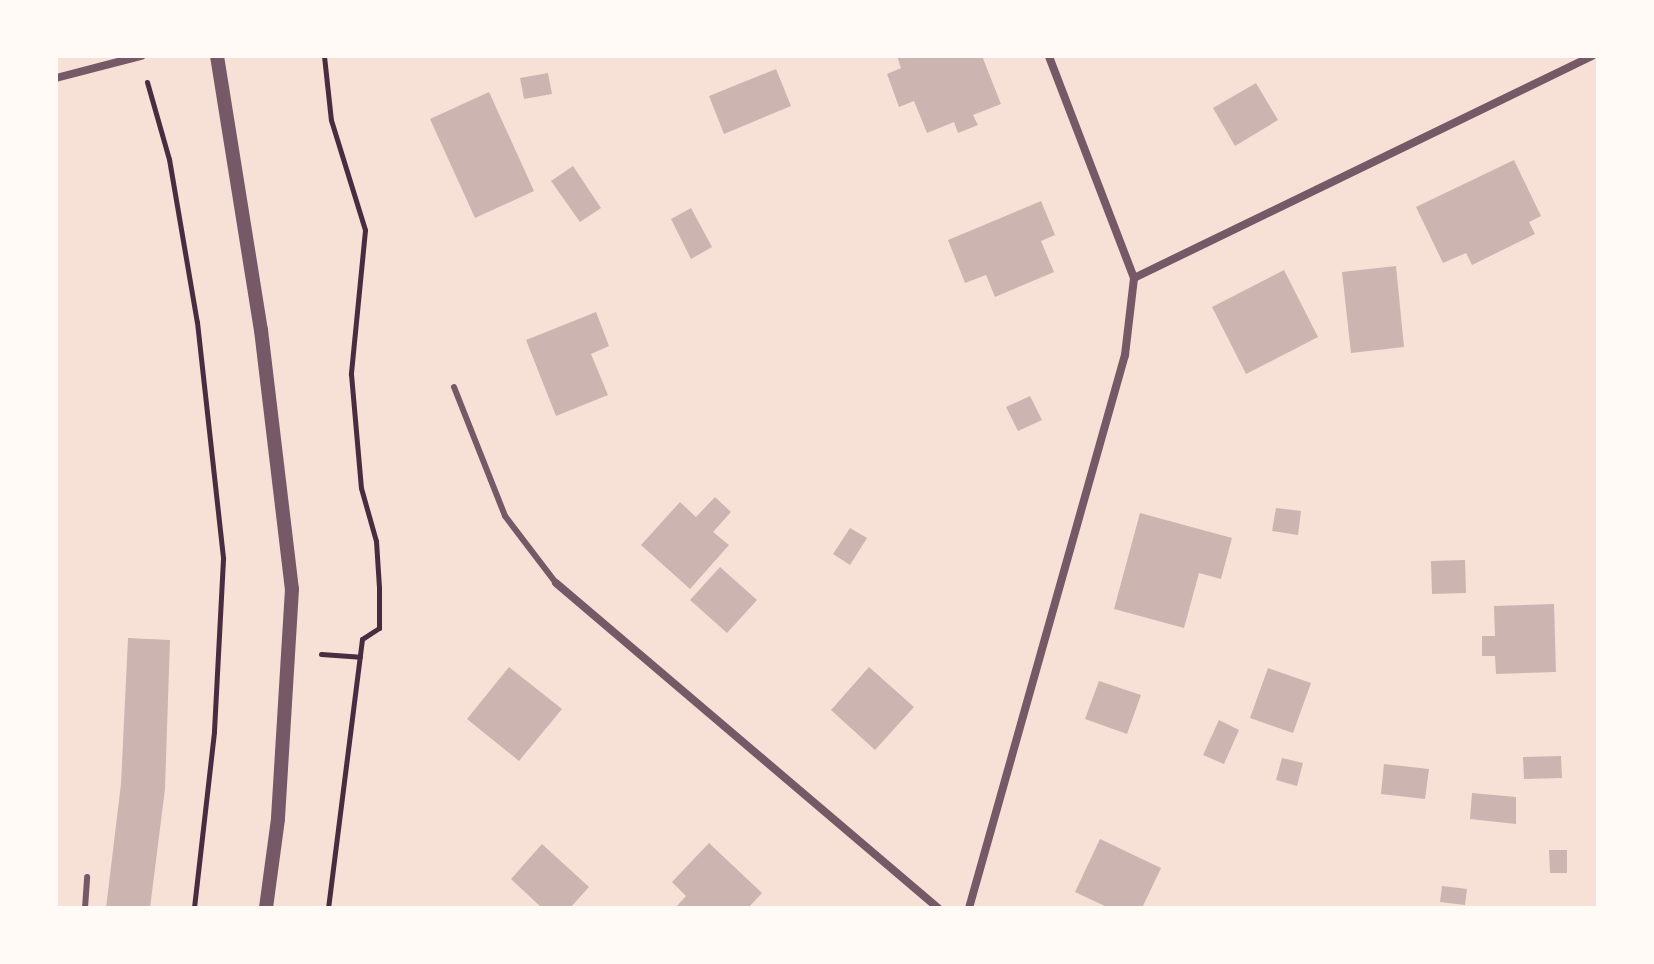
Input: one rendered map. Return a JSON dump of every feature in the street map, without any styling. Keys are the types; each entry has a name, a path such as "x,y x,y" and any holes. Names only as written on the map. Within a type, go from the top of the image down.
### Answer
{"street":[{"path":"56,78 141,56"},
{"path":"217,56 261,330 292,589 278,819 266,908"},
{"path":"969,908 1125,355 1134,278 1049,56"},
{"path":"1134,278 1592,56"},
{"path":"556,583 938,908"}],"lane":[{"path":"454,387 505,516 556,583"},
{"path":"85,908 87,877"}],"path":[{"path":"324,56 331,120 365,230 351,374 361,488 376,541 379,588 379,628 362,639 328,908"},
{"path":"144,70 169,159 197,322 223,559 214,732 194,908"}],"building":[{"path":"897,56 982,56 1001,104 973,115 978,125 958,133 954,122 927,133 914,101 899,107 887,74 901,68"},
{"path":"776,69 791,106 724,134 709,96"},
{"path":"548,73 552,94 524,99 520,78"},
{"path":"1256,83 1278,120 1235,146 1213,108"},
{"path":"489,92 534,191 475,218 430,119"},
{"path":"1514,160 1541,216 1529,222 1535,234 1472,265 1466,253 1443,263 1416,207"},
{"path":"573,166 601,208 580,222 551,181"},
{"path":"1041,201 1055,235 1041,241 1054,272 995,297 986,275 965,283 948,240"},
{"path":"691,208 712,247 691,259 671,219"},
{"path":"1396,266 1404,347 1351,353 1342,272"},
{"path":"1284,270 1318,337 1246,374 1212,307"},
{"path":"596,312 609,346 591,354 608,395 556,416 526,340"},
{"path":"1030,396 1042,420 1018,431 1006,407"},
{"path":"715,497 731,512 713,532 729,545 690,589 641,545 680,502 696,517"},
{"path":"1276,508 1301,511 1298,535 1272,531"},
{"path":"1140,513 1232,538 1221,579 1199,573 1184,628 1114,609"},
{"path":"850,528 867,538 850,565 833,554"},
{"path":"1465,560 1466,593 1432,594 1431,561"},
{"path":"720,567 757,600 727,633 690,600"},
{"path":"1554,604 1556,672 1496,674 1495,656 1482,656 1482,636 1495,636 1494,606"},
{"path":"128,638 170,640 165,789 150,908 106,908 121,784"},
{"path":"509,667 562,709 519,761 467,719"},
{"path":"869,667 914,707 875,750 831,710"},
{"path":"1268,668 1311,683 1293,733 1250,718"},
{"path":"1099,681 1141,695 1127,734 1085,719"},
{"path":"1219,720 1239,730 1224,764 1203,755"},
{"path":"1561,756 1562,778 1524,779 1523,757"},
{"path":"1282,758 1303,763 1297,786 1276,780"},
{"path":"1384,764 1429,769 1425,799 1381,794"},
{"path":"1472,793 1516,797 1516,824 1470,819"},
{"path":"1100,839 1161,868 1142,908 1109,908 1075,892"},
{"path":"709,843 762,893 748,908 675,908 686,896 672,882"},
{"path":"542,844 589,887 570,908 542,908 511,879"},
{"path":"1549,850 1567,850 1567,873 1550,873"},
{"path":"1442,886 1467,889 1465,905 1440,902"}]}
